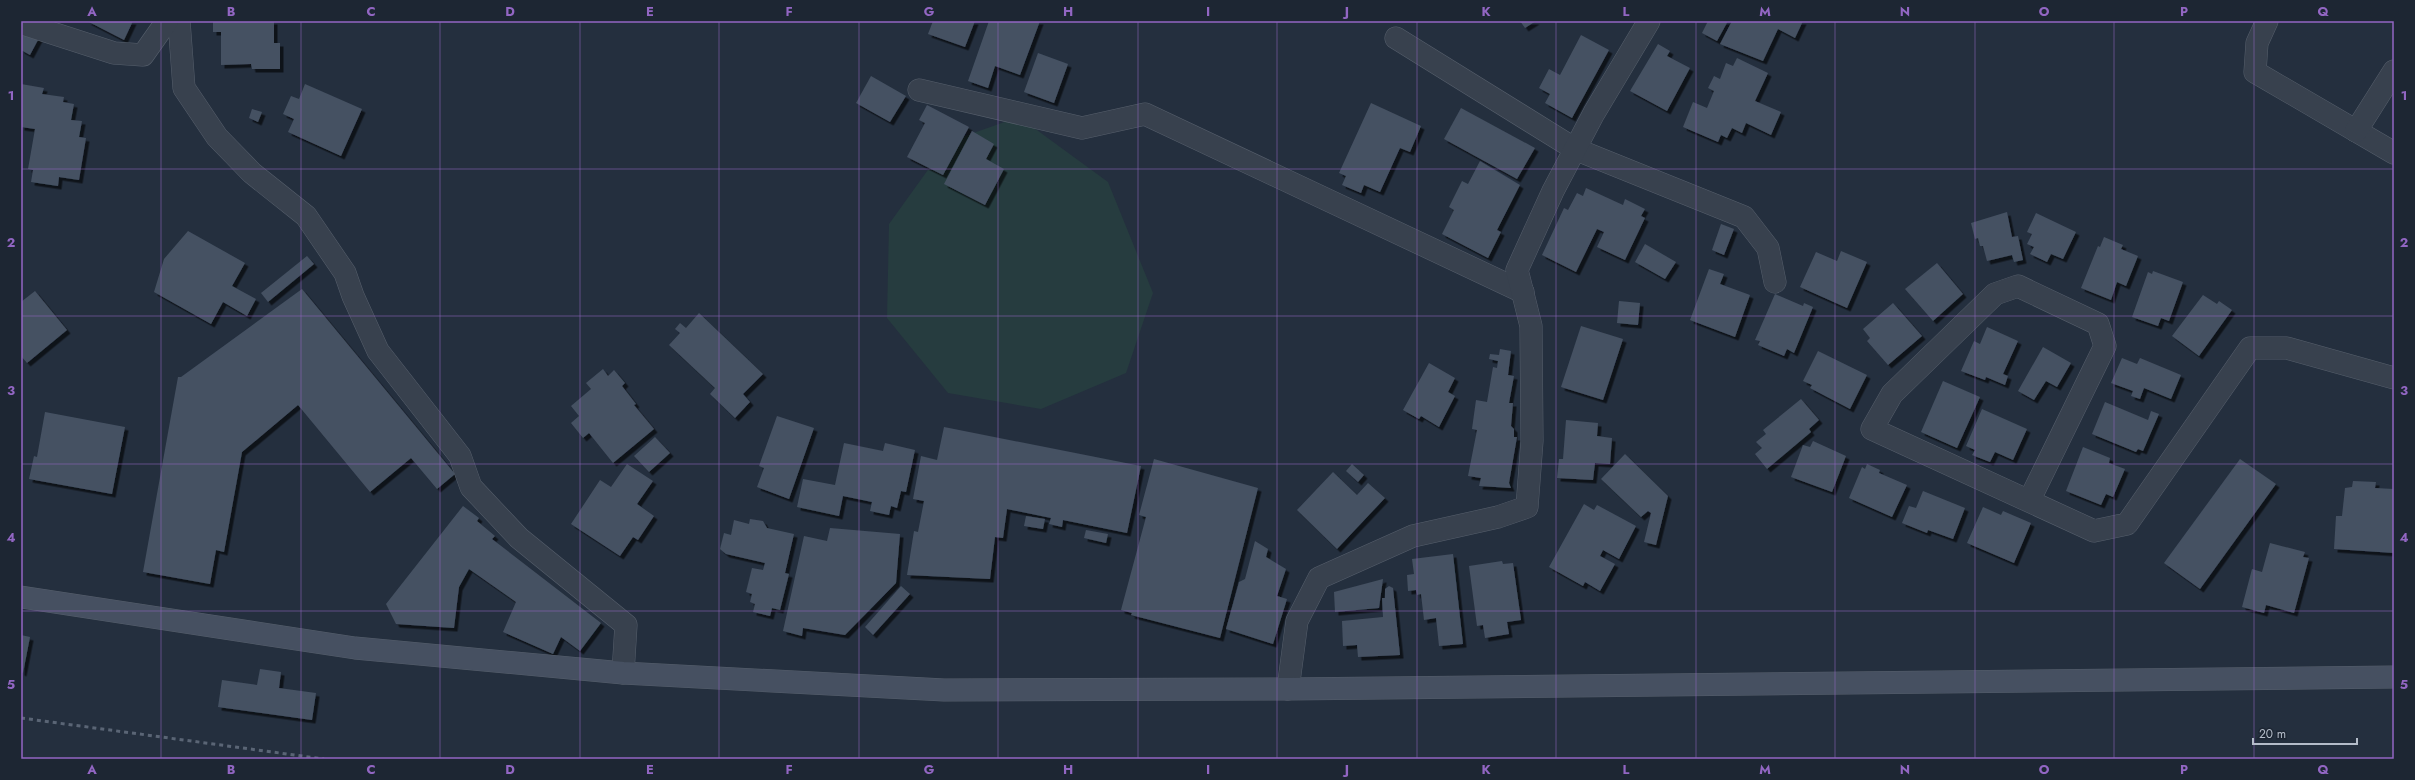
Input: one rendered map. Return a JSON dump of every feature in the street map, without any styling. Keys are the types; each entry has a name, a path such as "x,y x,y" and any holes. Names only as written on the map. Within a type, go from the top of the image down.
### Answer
{"street":[{"path":"21,23 114,53 143,55 167,21"},
{"path":"179,21 184,88 217,137 252,173 306,216 345,273 353,296 378,352 460,456 472,487 520,538 626,625 623,673"},
{"path":"1288,689 1297,621 1319,578 1413,536 1498,517 1527,507 1532,441 1531,326 1517,270 1553,191 1575,149 1650,21"},
{"path":"2267,21 2257,42 2255,72 2394,153"},
{"path":"1396,38 1575,149 1744,217 1768,248 1775,282"},
{"path":"2356,131 2394,70"},
{"path":"919,90 1082,128 1145,114 1523,292"},
{"path":"2029,501 2105,346 2098,324 2018,286 1995,294 1892,394 1872,429 2094,531 2127,524 2250,348 2287,348 2394,378"},
{"path":"21,596 355,648 623,673 944,690 1288,689 2394,677"}],"green space":[{"path":"1019,117 1108,182 1153,293 1126,373 1041,409 948,393 887,318 889,224 948,142"}],"building":[{"path":"87,21 133,21 124,40"},
{"path":"213,21 274,21 274,43 280,43 280,69 252,69 251,64 221,65 221,32 213,32"},
{"path":"933,21 975,21 965,47 928,34"},
{"path":"989,21 1040,21 1020,75 995,66 988,88 968,81"},
{"path":"1520,21 1536,21 1525,28"},
{"path":"1708,21 1728,21 1717,41 1702,33"},
{"path":"1732,21 1803,21 1795,38 1778,29 1763,61 1720,44"},
{"path":"21,31 39,38 30,55 21,50"},
{"path":"1581,35 1609,50 1572,118 1545,103 1550,94 1539,88 1549,69 1560,75"},
{"path":"1658,44 1670,51 1667,56 1690,68 1667,111 1630,91"},
{"path":"1038,53 1068,64 1054,103 1024,92"},
{"path":"1737,58 1768,73 1755,101 1781,112 1771,135 1746,123 1742,133 1732,128 1727,138 1721,135 1718,142 1683,127 1693,102 1707,108 1714,91 1708,88 1714,76 1720,79 1726,63 1733,66"},
{"path":"871,76 906,96 890,122 856,103"},
{"path":"21,84 44,88 42,94 64,97 63,102 74,104 71,120 82,121 79,137 86,138 79,180 59,177 58,186 31,182 33,170 28,169 35,129 21,127"},
{"path":"305,84 362,109 341,156 288,132 294,119 283,114 291,96 299,99"},
{"path":"1371,103 1421,126 1410,152 1400,148 1380,192 1364,185 1361,193 1342,185 1346,176 1339,173"},
{"path":"927,105 969,127 943,175 907,157 925,123 919,120"},
{"path":"1461,108 1535,148 1517,179 1444,139"},
{"path":"252,109 262,112 258,122 249,118"},
{"path":"972,131 994,144 986,159 1004,169 985,205 944,184"},
{"path":"1480,161 1520,185 1497,230 1501,232 1488,258 1442,234 1454,210 1449,207 1462,181 1468,184"},
{"path":"1586,188 1623,205 1625,199 1645,209 1641,216 1645,218 1625,260 1597,247 1604,232 1597,229 1576,272 1542,255 1564,208 1568,210 1577,193 1583,196"},
{"path":"2007,212 2012,237 2018,236 2023,260 2014,262 2012,255 1987,261 1983,246 1980,246 1978,238 1975,239 1971,223"},
{"path":"2036,213 2076,232 2063,259 2051,254 2047,262 2030,254 2034,247 2027,244 2032,234 2027,232"},
{"path":"1721,224 1734,229 1724,255 1712,250"},
{"path":"188,231 245,263 232,286 256,299 247,316 223,302 211,324 154,292 164,259"},
{"path":"2104,237 2123,245 2121,249 2138,256 2126,286 2117,282 2111,300 2081,288 2098,246 2100,247"},
{"path":"1645,244 1676,262 1665,279 1635,262"},
{"path":"1841,251 1867,262 1847,308 1800,287 1816,252 1837,261"},
{"path":"307,256 314,264 268,302 261,293"},
{"path":"1937,263 1963,294 1933,321 1905,289"},
{"path":"1709,269 1724,274 1720,284 1750,295 1735,337 1690,320"},
{"path":"2153,271 2183,282 2169,321 2161,318 2158,326 2132,317 2148,272 2152,274"},
{"path":"302,289 455,474 437,489 411,458 370,492 298,405 242,452 224,552 216,550 210,584 143,572 178,377 181,377"},
{"path":"35,291 67,330 27,363 21,356 21,302"},
{"path":"1775,294 1803,306 1804,303 1813,307 1794,353 1787,349 1784,356 1758,345 1760,341 1755,340"},
{"path":"2203,295 2217,304 2219,301 2232,310 2199,356 2172,336"},
{"path":"1619,301 1640,303 1638,325 1617,323"},
{"path":"1893,303 1922,336 1888,365 1867,341 1870,338 1863,329"},
{"path":"699,313 763,374 743,394 750,402 735,418 710,394 715,388 669,345 680,333 675,329 680,323 686,328"},
{"path":"1581,326 1623,339 1603,400 1561,387"},
{"path":"1987,327 2018,341 2003,374 2008,376 2005,385 1986,377 1985,380 1961,371 1974,341 1980,344"},
{"path":"2043,347 2071,363 2057,387 2046,381 2034,400 2018,391"},
{"path":"1500,349 1511,351 1508,375 1514,376 1509,403 1513,403 1511,426 1514,429 1514,437 1517,437 1509,483 1511,488 1479,486 1481,478 1468,476 1477,430 1472,429 1476,400 1487,402 1493,367 1497,368 1498,361 1489,359 1490,354 1499,355"},
{"path":"1818,351 1867,375 1850,409 1810,388 1812,385 1803,381"},
{"path":"2122,358 2137,364 2140,358 2181,375 2171,399 2144,388 2140,399 2131,396 2133,391 2111,383"},
{"path":"1429,363 1455,378 1448,392 1455,396 1439,427 1421,416 1419,419 1403,410"},
{"path":"603,369 608,376 614,370 625,383 622,386 636,404 634,405 654,429 613,463 589,433 583,438 571,423 579,416 571,406 591,389 586,383"},
{"path":"1943,381 1980,397 1957,448 1921,432"},
{"path":"1801,399 1819,420 1809,429 1811,432 1767,469 1755,454 1762,448 1756,442 1766,434 1763,430"},
{"path":"2105,402 2148,420 2151,411 2159,414 2143,451 2138,449 2136,452 2092,434"},
{"path":"1982,409 2027,429 2013,460 1995,452 1990,462 1972,455 1975,450 1966,446"},
{"path":"45,412 125,427 112,494 29,479 34,456 37,457"},
{"path":"777,416 814,428 789,499 757,487 764,468 759,466"},
{"path":"1566,420 1598,423 1597,436 1612,438 1610,464 1595,463 1593,480 1557,478 1559,459 1563,459"},
{"path":"944,427 1141,466 1127,533 1063,520 1062,527 1049,524 1051,518 1007,509 1003,538 995,537 990,579 907,575 914,531 918,532 924,501 913,499 921,456 937,460"},
{"path":"655,437 670,453 649,472 634,456"},
{"path":"1813,441 1846,456 1832,492 1791,477 1803,445 1810,447"},
{"path":"844,443 883,451 885,443 915,450 906,492 901,491 897,508 891,506 889,515 870,511 872,502 843,496 839,516 797,507 803,479 835,485"},
{"path":"2083,447 2110,458 2109,463 2125,469 2113,497 2106,494 2101,505 2066,491"},
{"path":"1625,454 1668,496 1656,545 1644,542 1651,513 1648,511 1641,517 1601,479"},
{"path":"1154,459 1258,488 1220,638 1131,615 1132,613 1121,610 1146,517 1139,515"},
{"path":"2240,459 2276,484 2200,589 2164,563"},
{"path":"627,464 653,481 637,504 654,516 638,540 633,537 620,556 571,524 600,480 611,487"},
{"path":"1352,464 1364,475 1358,482 1346,471"},
{"path":"1867,464 1880,470 1879,473 1907,485 1892,517 1849,498 1862,467 1865,469"},
{"path":"1333,472 1357,495 1368,483 1385,498 1337,549 1297,510"},
{"path":"2353,481 2376,482 2375,488 2394,489 2394,553 2334,549 2336,516 2342,516 2345,488 2352,487"},
{"path":"1923,491 1965,508 1953,539 1928,530 1927,533 1902,523 1909,506 1916,508"},
{"path":"1584,504 1594,510 1597,505 1636,526 1619,559 1603,550 1600,556 1615,564 1600,591 1585,582 1583,586 1549,567"},
{"path":"463,506 479,518 477,521 495,536 492,539 601,623 580,651 561,637 553,654 503,632 516,602 469,569 459,587 454,628 396,624 386,604"},
{"path":"1983,507 2001,515 2003,511 2031,523 2014,563 1967,543"},
{"path":"1026,516 1045,519 1043,529 1024,526"},
{"path":"750,519 763,521 767,528 794,534 785,573 789,574 780,610 772,608 770,616 753,612 755,604 750,602 752,594 746,592 752,568 763,570 765,563 726,554 720,549 724,533 731,535 734,520 749,524"},
{"path":"830,528 900,534 896,583 845,635 803,628 802,636 783,631 804,536 827,541"},
{"path":"1086,530 1108,534 1106,543 1084,538"},
{"path":"1255,541 1268,549 1266,557 1286,569 1277,596 1287,599 1273,644 1226,629 1239,582 1245,579"},
{"path":"2270,543 2305,552 2303,557 2309,558 2294,613 2266,605 2264,613 2242,607 2252,569 2262,572"},
{"path":"1453,554 1463,644 1439,646 1436,618 1424,620 1421,594 1417,595 1416,590 1408,591 1407,575 1414,574 1412,559"},
{"path":"1502,561 1503,564 1513,563 1521,620 1507,622 1509,634 1485,638 1483,625 1477,626 1469,566"},
{"path":"1383,579 1379,608 1335,612 1334,592"},
{"path":"901,586 910,594 873,635 865,627"},
{"path":"1389,586 1393,588 1400,655 1358,657 1357,645 1343,646 1342,621 1383,617 1382,598 1385,598 1385,589"},
{"path":"21,635 30,637 23,673 21,672"},
{"path":"260,669 281,672 279,688 316,693 312,720 218,707 222,680 257,685"}],"railway":[{"path":"21,718 324,759"}]}
